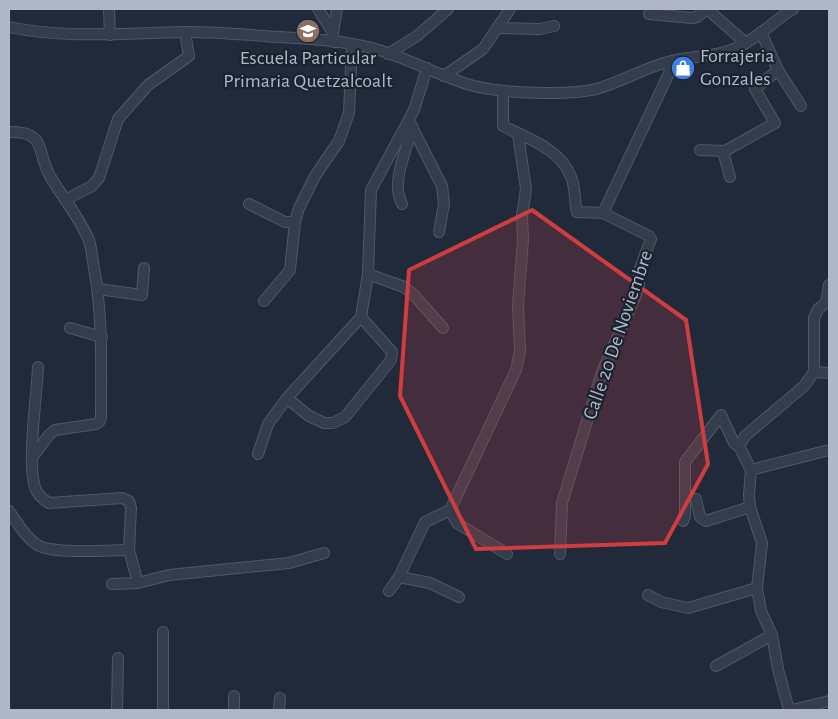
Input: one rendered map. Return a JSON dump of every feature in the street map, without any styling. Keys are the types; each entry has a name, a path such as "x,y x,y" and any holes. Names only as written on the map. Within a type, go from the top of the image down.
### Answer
{"street":[{"path":"109,9 110,35"},
{"path":"318,9 334,38"},
{"path":"334,38 337,9"},
{"path":"430,26 434,9"},
{"path":"388,54 430,26 448,9"},
{"path":"444,76 483,49 510,9"},
{"path":"649,14 692,18 697,17 707,9 746,43"},
{"path":"9,27 34,32 110,35 185,32 334,38 376,49 475,86 503,91 567,93 595,89 668,62 718,54 746,43 793,9"},
{"path":"498,28 540,29 554,26"},
{"path":"65,200 92,186 99,178 118,119 148,85 189,56 185,32"},
{"path":"761,32 778,70 801,106"},
{"path":"264,301 290,270 295,222 299,208 315,176 339,141 349,113 352,44"},
{"path":"603,213 670,72 668,62"},
{"path":"402,204 398,196 399,177 412,127 414,110 427,68"},
{"path":"700,150 725,151 775,123 755,89 778,70"},
{"name":"Calle 20 De Noviembre","path":"503,91 503,126 545,148 562,161 571,176 577,212 603,213 649,236 651,239 638,271 639,285 636,295 602,372 562,503 560,554"},
{"path":"258,454 268,424 287,398 361,317 368,274 371,190 414,110"},
{"path":"412,127 442,186 444,204 439,232"},
{"path":"9,132 23,132 33,136 40,147 48,174 77,215 89,240 98,289 102,337 100,421 96,424 55,430 32,458"},
{"path":"389,591 399,577 425,522 450,510 516,370 520,351 518,305 523,240 522,216 526,189 518,134"},
{"path":"725,151 724,155 730,176"},
{"path":"249,204 285,222 295,222"},
{"path":"98,289 142,296 144,268"},
{"path":"368,274 404,287 414,295 443,328"},
{"path":"739,446 745,436 804,386 814,372 814,318 818,309 826,303 829,285"},
{"path":"287,398 309,416 324,423 333,423 345,417 391,360 392,352 361,317"},
{"path":"70,328 102,337"},
{"path":"38,367 32,458 36,491 49,503 122,498 129,501 132,508 130,550 138,583"},
{"path":"814,372 829,373"},
{"path":"683,521 685,516 685,462 720,415 734,443 739,446 751,470 750,507 762,543 757,588 761,610 772,635 778,669 790,710 826,704"},
{"path":"751,470 829,450"},
{"path":"696,499 700,517 706,521 750,507"},
{"path":"9,510 27,536 38,546 50,551 130,550"},
{"path":"450,510 457,523 507,554"},
{"path":"112,584 138,583 169,575 289,563 324,553"},
{"path":"399,577 430,584 459,597"},
{"path":"648,595 661,602 688,608 757,588"},
{"path":"162,710 163,632"},
{"path":"716,666 772,635"},
{"path":"117,710 118,658"},
{"path":"234,696 234,710"},
{"path":"279,710 280,698"}],"highlighted area":[{"path":"532,210 686,320 708,464 665,543 476,549 400,396 409,270"}],"place":[{"name":"Escuela Particular Primaria Quetzalcoalt","path":"308,31"},
{"name":"Forrajeria Gonzales","path":"683,68"}]}
